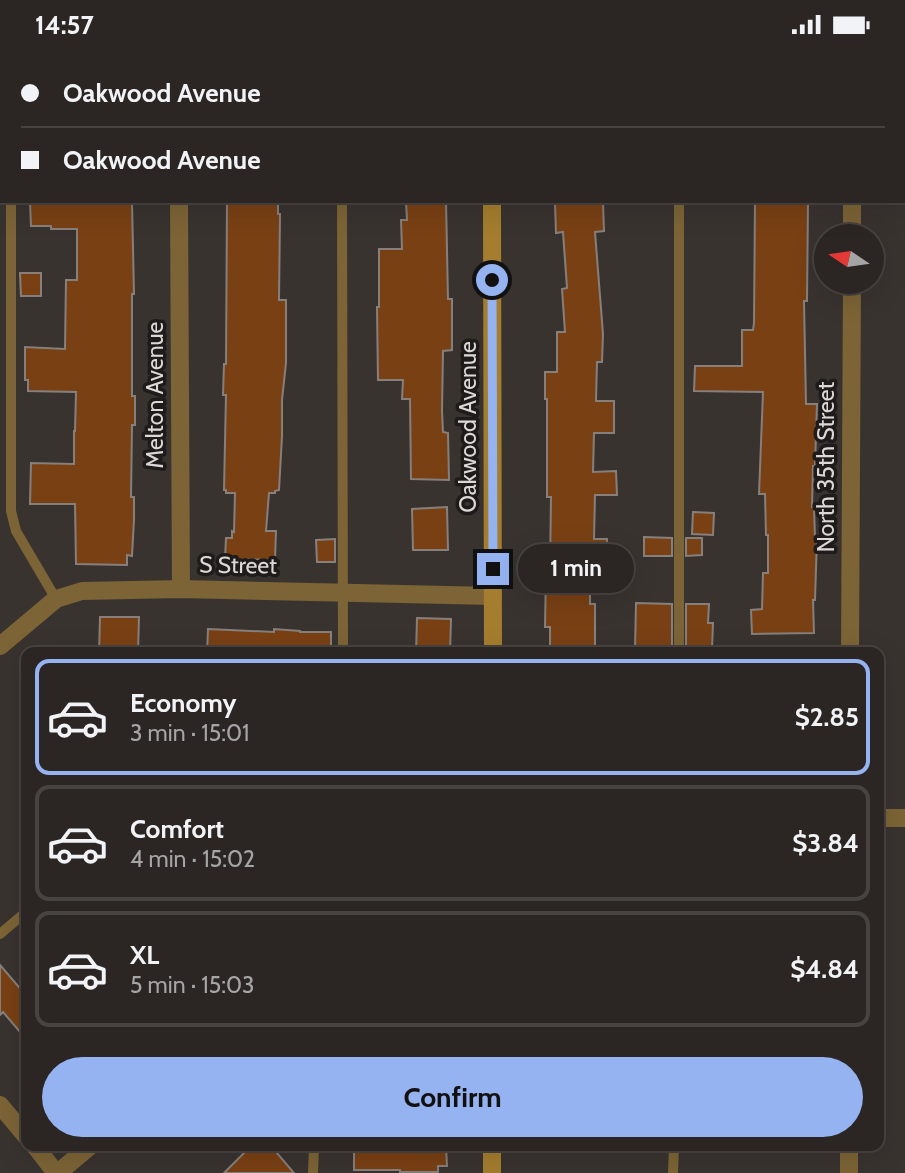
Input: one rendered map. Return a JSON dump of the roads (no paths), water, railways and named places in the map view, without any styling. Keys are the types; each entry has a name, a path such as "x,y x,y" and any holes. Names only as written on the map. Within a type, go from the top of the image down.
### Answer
{"street":[{"name":"Melton Avenue","path":"179,203 181,589"},
{"name":"Oakwood Avenue","path":"492,203 493,647"},
{"path":"852,203 852,224"},
{"name":"North 35th Street","path":"850,647 852,294"},
{"name":"S Street","path":"0,646 57,599 82,591 181,589 493,596"},
{"path":"884,818 905,818"},
{"path":"0,1105 21,1130"},
{"path":"38,1151 57,1173 84,1151"},
{"path":"492,1151 492,1173"},
{"path":"849,1151 849,1173"}],"lane":[{"path":"11,203 11,511 16,531 57,599"},
{"path":"342,203 343,647"},
{"path":"678,647 679,203"},
{"path":"0,934 21,916"},
{"path":"313,1173 314,1151"},
{"path":"674,1151 674,1173"}]}
